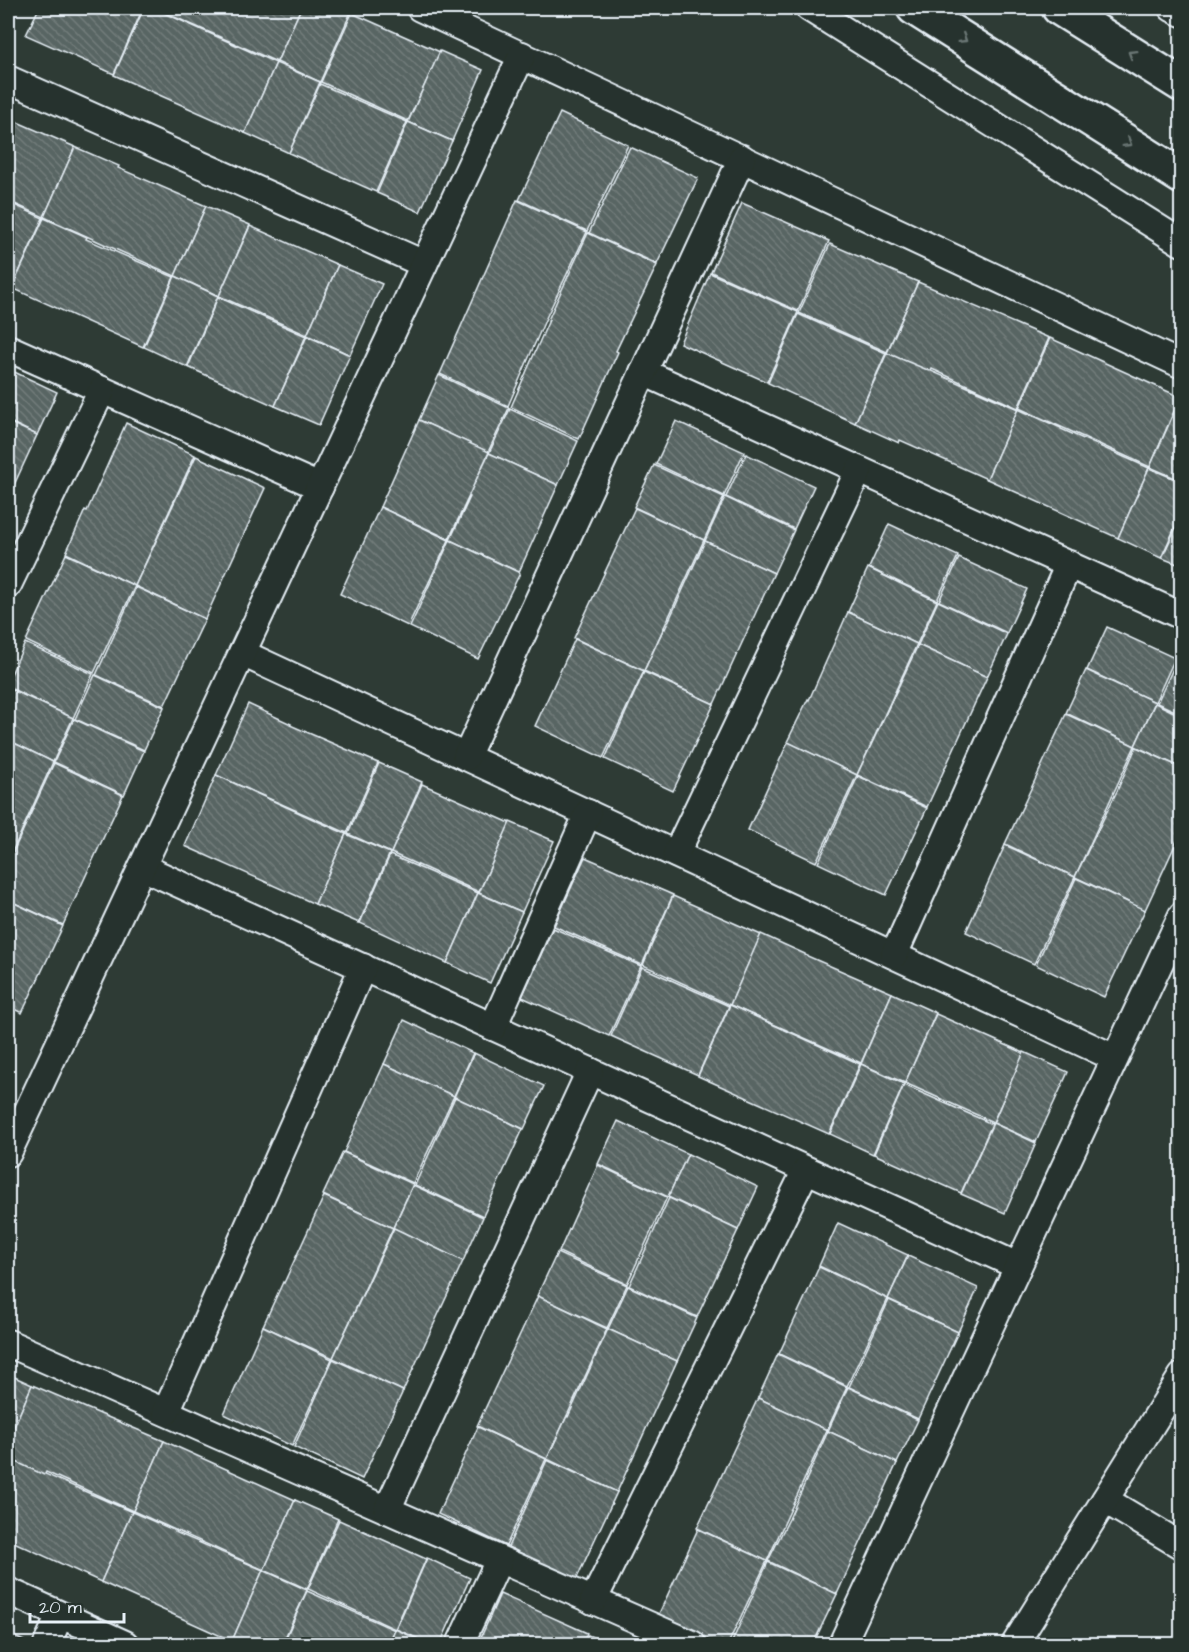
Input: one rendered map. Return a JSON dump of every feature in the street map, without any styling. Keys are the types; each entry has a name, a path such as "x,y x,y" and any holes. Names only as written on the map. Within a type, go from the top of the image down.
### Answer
{"main road":[{"path":"914,8 1182,177"},
{"path":"1059,8 1182,85"}],"street":[{"path":"420,8 1182,364"},
{"path":"809,8 1182,243"},
{"path":"1172,8 1182,13"},
{"path":"8,1153 522,55"},
{"path":"8,78 424,264"},
{"path":"466,757 742,158"},
{"path":"8,348 320,487"},
{"path":"643,372 1182,616"},
{"path":"8,585 102,390"},
{"path":"676,854 859,470"},
{"path":"894,955 1069,564"},
{"path":"242,653 1115,1058"},
{"path":"493,1027 588,813"},
{"path":"142,867 1018,1266"},
{"path":"842,1644 1182,915"},
{"path":"166,1412 363,967"},
{"path":"387,1510 590,1071"},
{"path":"593,1601 806,1170"},
{"path":"8,1343 692,1644"},
{"path":"1015,1644 1182,1376"},
{"path":"1105,1500 1182,1546"},
{"path":"460,1644 499,1560"},
{"path":"8,1591 125,1644"},
{"path":"47,1644 60,1615"}],"building":[{"path":"39,8 143,8 114,74 26,35"},
{"path":"144,8 153,8 276,63 245,133 114,75"},
{"path":"154,8 301,8 277,62"},
{"path":"301,8 342,8 351,12 320,82 277,62"},
{"path":"352,13 440,52 408,121 321,82"},
{"path":"440,51 483,70 452,141 408,122"},
{"path":"276,63 320,82 289,153 245,133"},
{"path":"320,84 407,122 376,192 289,153"},
{"path":"560,113 628,145 587,231 519,200"},
{"path":"8,118 75,147 44,217 8,201"},
{"path":"408,122 452,141 420,212 377,193"},
{"path":"75,147 206,206 175,276 44,217"},
{"path":"630,147 698,178 657,264 589,233"},
{"path":"517,200 587,232 508,406 440,374"},
{"path":"8,202 43,218 12,288 8,286"},
{"path":"742,203 829,241 798,311 711,272"},
{"path":"206,206 250,225 219,296 175,276"},
{"path":"44,218 174,277 143,347 12,288"},
{"path":"250,226 338,265 307,335 219,296"},
{"path":"588,233 657,265 616,351 618,352 579,439 511,407"},
{"path":"830,244 918,282 887,352 799,313"},
{"path":"338,265 382,284 350,355 307,335"},
{"path":"710,273 798,312 767,382 680,343"},
{"path":"175,276 218,296 187,367 144,347"},
{"path":"918,282 1049,338 1018,408 932,369 931,371 1018,409 987,479 900,440 899,443 855,423"},
{"path":"218,297 306,336 275,406 188,367"},
{"path":"798,314 886,353 855,423 768,383"},
{"path":"307,336 350,355 319,425 275,406"},
{"path":"1050,338 1180,397 1150,467 1019,408"},
{"path":"8,369 57,392 37,435 8,421"},
{"path":"439,375 509,408 488,452 419,420"},
{"path":"1182,397 1182,481 1150,467"},
{"path":"510,409 578,441 558,485 489,453"},
{"path":"1018,409 1149,468 1118,538 987,479"},
{"path":"419,420 489,452 469,495 489,453 558,485 519,572 450,540 469,496 449,539 380,507"},
{"path":"676,421 744,452 724,496 656,464"},
{"path":"8,422 37,435 8,498"},
{"path":"126,423 195,455 135,586 66,553"},
{"path":"746,454 814,486 794,529 726,497"},
{"path":"196,456 265,488 205,619 135,586"},
{"path":"654,465 724,497 704,540 634,507"},
{"path":"1149,468 1182,482 1182,512 1161,558 1118,538"},
{"path":"725,497 794,530 774,573 705,541"},
{"path":"380,507 449,540 408,626 340,594"},
{"path":"635,508 704,540 644,671 574,638"},
{"path":"1182,514 1182,566 1162,558"},
{"path":"889,524 958,556 937,600 869,568"},
{"path":"450,540 520,573 478,659 410,627"},
{"path":"705,541 774,573 714,704 644,671"},
{"path":"66,554 135,586 94,673 26,641"},
{"path":"959,558 1027,589 1007,633 939,601"},
{"path":"868,568 937,601 917,644 848,612"},
{"path":"136,587 205,619 164,706 96,675"},
{"path":"938,601 1007,634 987,677 918,645"},
{"path":"848,612 917,644 857,775 787,742 809,700"},
{"path":"1107,627 1175,658 1155,702 1087,670"},
{"path":"575,639 644,671 603,758 535,726"},
{"path":"25,643 93,674 73,718 8,687 8,681"},
{"path":"918,645 987,677 927,807 857,775"},
{"path":"1177,660 1182,662 1182,714 1157,703"},
{"path":"1086,670 1155,702 1135,746 1066,713"},
{"path":"644,672 714,704 673,791 605,759"},
{"path":"95,675 164,707 144,750 75,719"},
{"path":"8,688 73,718 53,762 8,740"},
{"path":"1155,703 1182,716 1182,768 1135,746"},
{"path":"248,704 378,763 347,833 216,775"},
{"path":"1066,714 1135,746 1075,877 1005,844"},
{"path":"74,719 144,751 124,795 54,762"},
{"path":"8,740 53,762 8,861"},
{"path":"788,742 857,775 816,862 748,830"},
{"path":"1136,747 1182,768 1182,830 1145,910 1075,877"},
{"path":"54,763 123,795 63,925 8,900 8,863"},
{"path":"379,763 422,782 391,853 348,834"},
{"path":"216,775 346,834 315,904 185,846"},
{"path":"858,776 927,808 886,895 818,863"},
{"path":"422,784 510,823 479,892 391,853"},
{"path":"510,822 554,841 522,912 479,893"},
{"path":"346,834 390,853 359,923 315,904"},
{"path":"1005,845 1075,877 1034,964 966,932"},
{"path":"390,855 478,893 447,963 360,923"},
{"path":"585,857 673,895 642,965 554,926"},
{"path":"1076,878 1145,910 1104,997 1036,965"},
{"path":"478,893 522,912 490,983 447,963"},
{"path":"673,896 761,935 730,1005 643,965"},
{"path":"8,900 63,926 22,1013 8,1006"},
{"path":"553,928 641,966 609,1036 522,997"},
{"path":"761,934 892,993 861,1063 730,1005"},
{"path":"642,967 729,1006 698,1075 611,1036"},
{"path":"892,993 936,1013 905,1083 861,1064"},
{"path":"730,1005 860,1064 829,1134 698,1076"},
{"path":"936,1014 1024,1053 993,1122 905,1083"},
{"path":"404,1020 473,1053 454,1096 384,1064"},
{"path":"1024,1052 1068,1072 1036,1142 993,1123"},
{"path":"474,1053 544,1086 524,1129 454,1097"},
{"path":"384,1064 454,1096 413,1183 344,1152"},
{"path":"861,1064 904,1084 873,1154 830,1134"},
{"path":"904,1085 992,1124 961,1193 874,1154"},
{"path":"455,1097 523,1129 483,1216 415,1185"},
{"path":"618,1121 688,1154 668,1197 598,1164"},
{"path":"993,1123 1036,1143 1005,1213 961,1194"},
{"path":"343,1152 413,1184 393,1228 323,1195"},
{"path":"688,1154 758,1187 738,1230 668,1197"},
{"path":"598,1165 667,1197 627,1284 559,1252"},
{"path":"413,1185 483,1217 463,1261 393,1228"},
{"path":"324,1196 393,1228 333,1358 263,1326"},
{"path":"669,1198 738,1230 697,1317 629,1286"},
{"path":"838,1223 908,1255 888,1299 819,1266"},
{"path":"394,1228 463,1261 403,1391 333,1358"},
{"path":"557,1253 627,1285 607,1328 537,1296"},
{"path":"908,1256 978,1288 958,1332 888,1299"},
{"path":"819,1267 888,1299 847,1386 779,1354"},
{"path":"628,1286 697,1318 677,1361 608,1329"},
{"path":"538,1296 607,1329 547,1459 477,1426"},
{"path":"889,1300 958,1332 918,1419 849,1387"},
{"path":"263,1326 332,1359 292,1446 224,1414"},
{"path":"608,1329 677,1361 617,1492 547,1459"},
{"path":"778,1354 847,1387 827,1430 758,1398"},
{"path":"333,1359 403,1391 362,1479 294,1447"},
{"path":"8,1374 32,1385 8,1441"},
{"path":"32,1385 164,1441 133,1511 46,1472 45,1474 132,1512 101,1582 14,1542 13,1546 8,1543 8,1441"},
{"path":"848,1387 918,1420 897,1463 828,1431"},
{"path":"758,1398 827,1430 767,1561 697,1528"},
{"path":"478,1427 546,1459 506,1546 438,1514"},
{"path":"828,1431 897,1463 837,1594 768,1561"},
{"path":"164,1441 295,1500 264,1570 133,1511"},
{"path":"547,1460 617,1492 576,1580 508,1547"},
{"path":"295,1500 338,1519 307,1589 264,1570"},
{"path":"132,1512 263,1570 232,1641 101,1582"},
{"path":"339,1520 426,1559 395,1629 308,1589"},
{"path":"698,1529 767,1561 728,1644 718,1644 658,1616"},
{"path":"427,1558 470,1578 440,1644 430,1644 396,1629"},
{"path":"768,1562 837,1594 813,1644 731,1644"},
{"path":"263,1570 307,1590 282,1644 240,1644 232,1641"},
{"path":"307,1591 395,1630 388,1644 283,1644"},
{"path":"500,1594 587,1633 582,1644 478,1644"},
{"path":"395,1629 429,1644 389,1644"},
{"path":"8,1634 24,1641 23,1644 8,1644"},
{"path":"588,1635 608,1644 584,1644"}]}
